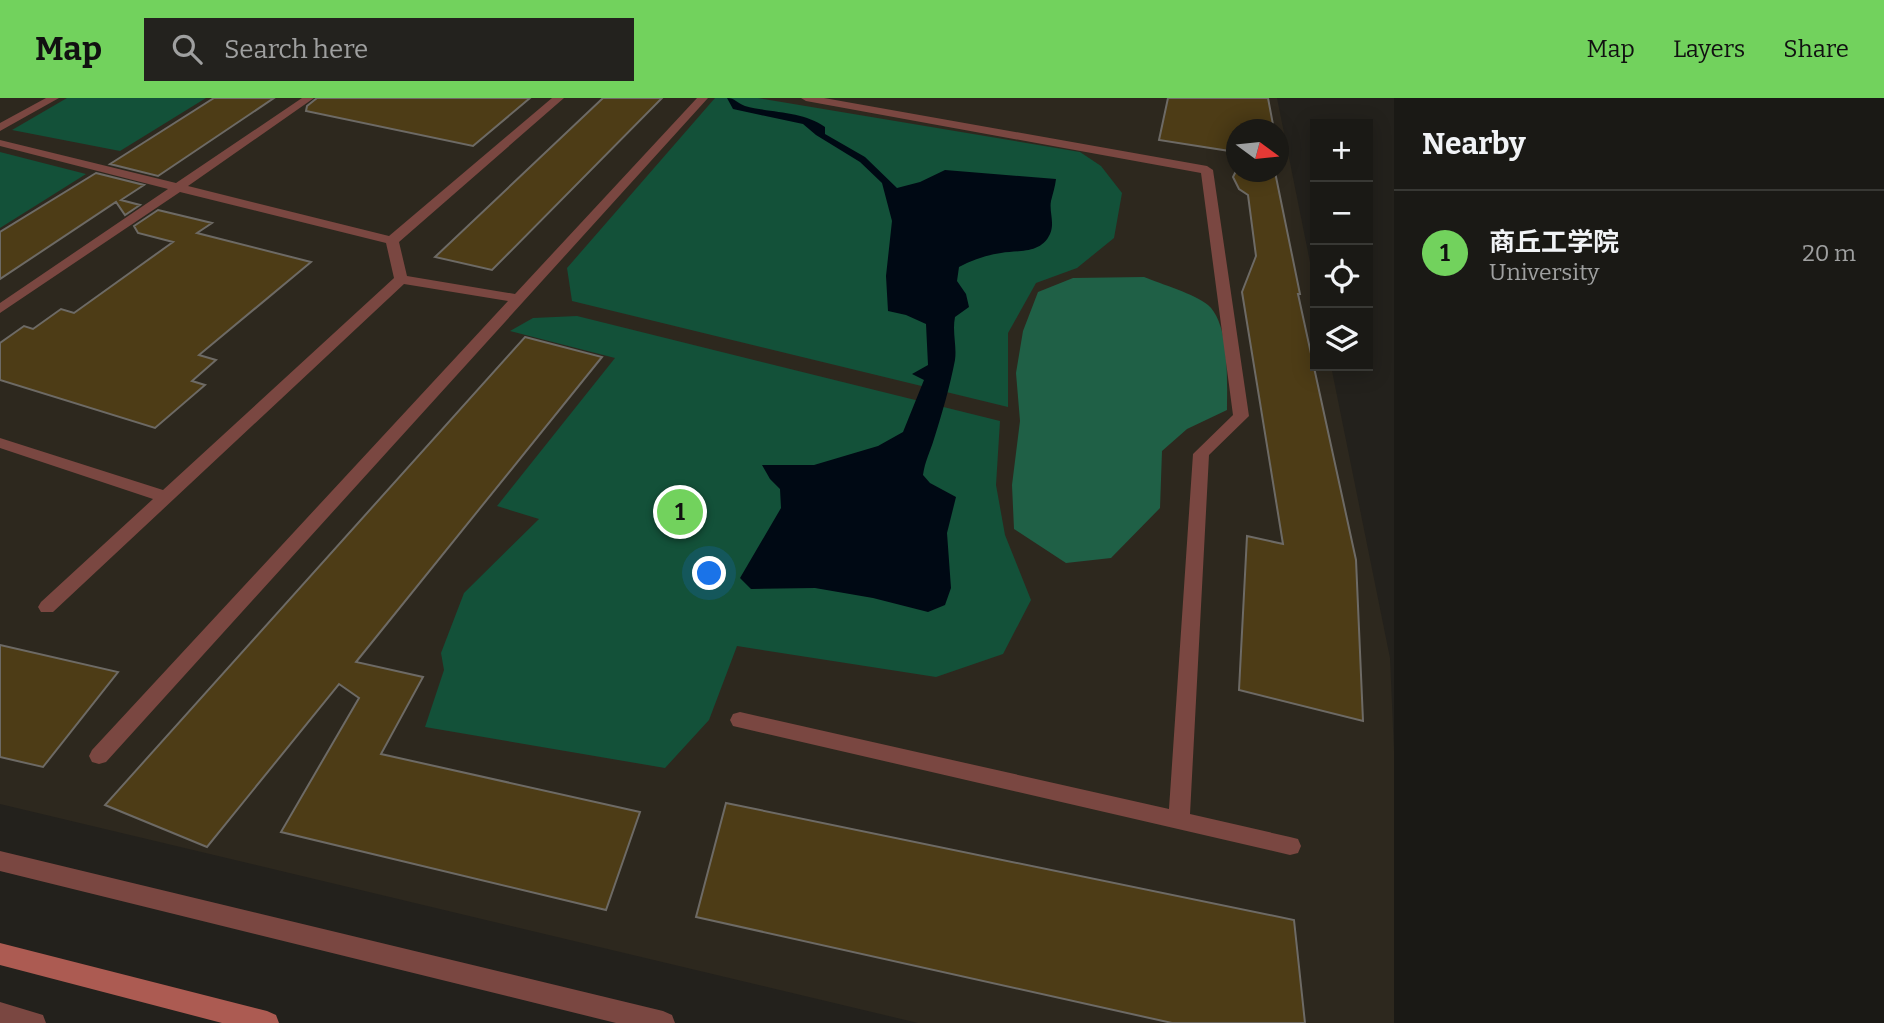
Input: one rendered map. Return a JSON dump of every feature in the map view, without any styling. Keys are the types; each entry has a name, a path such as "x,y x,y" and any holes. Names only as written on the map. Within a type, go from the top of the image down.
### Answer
{"street":[{"path":"0,954 267,1023"}],"lane":[{"path":"0,128 54,98"},
{"path":"0,309 309,98"},
{"path":"392,241 559,98"},
{"path":"99,756 703,98"},
{"path":"806,98 1208,170 1241,416 1201,454 1179,821"},
{"path":"0,143 392,241"},
{"path":"392,241 401,279"},
{"path":"401,279 519,299"},
{"path":"47,607 401,279"},
{"path":"0,443 165,498"},
{"path":"740,720 1290,846"},
{"path":"0,861 663,1023"},
{"path":"0,1014 34,1023"}],"shaded area":[{"path":"0,98 1277,98 1281,119 1226,119 1226,182 1289,182 1289,158 1310,262 1310,371 1332,371 1390,658 1394,751 1394,1023 918,1023 0,804"},
{"path":"727,98 745,106 797,115 816,122 825,127 825,134 865,157 897,188 920,182 945,170 1056,179 1051,205 1051,230 1041,245 1029,250 985,256 959,267 957,281 966,294 969,307 955,317 955,360 923,475 930,483 956,497 947,533 951,588 945,605 928,612 873,598 815,588 751,589 740,578 781,508 780,489 762,465 814,465 878,446 903,432 924,380 912,374 928,365 926,324 888,311 886,276 892,221 882,183 860,162 803,124 733,109"}],"green space":[{"path":"67,98 206,98 120,151 12,130"},
{"path":"715,98 758,98 1080,152 1101,166 1122,193 1114,238 1077,268 1036,283 1008,333 1008,407 572,301 567,268"},
{"path":"0,152 86,174 0,228"},
{"path":"1144,277 1195,297 1208,305 1215,314 1226,354 1227,410 1187,429 1162,451 1160,508 1111,558 1066,563 1014,529 1012,485 1020,421 1016,373 1023,331 1038,292 1073,278"},
{"path":"577,316 1000,421 996,485 1005,535 1031,600 1003,654 936,677 737,646 709,720 665,768 425,727 444,670 441,653 464,593 539,519 497,506 615,358 510,331 533,318"}],"building":[{"path":"214,98 274,98 158,176 110,164"},
{"path":"317,98 530,98 473,146 306,111 307,106"},
{"path":"603,98 662,98 492,270 435,257"},
{"path":"1168,98 1268,98 1272,119 1226,119 1226,150 1159,140"},
{"path":"96,173 144,185 121,200 140,205 125,215 116,202 0,279 0,232"},
{"path":"1236,182 1277,182 1310,349 1310,371 1315,371 1356,560 1363,721 1239,690 1247,536 1283,544 1242,292 1256,256 1248,195 1239,189"},
{"path":"158,210 212,223 197,233 311,262 199,355 216,360 192,381 205,385 155,428 0,380 0,343 24,326 33,329 61,309 74,313 173,242 138,233 134,226"},
{"path":"525,337 602,357 356,662 423,677 381,754 640,812 606,910 281,832 359,698 339,684 207,847 105,805"},
{"path":"0,645 118,672 43,767 0,757"},
{"path":"726,803 1294,920 1305,1023 1172,1023 696,917"}],"place":[{"name":"商丘工学院","path":"680,512"}]}
